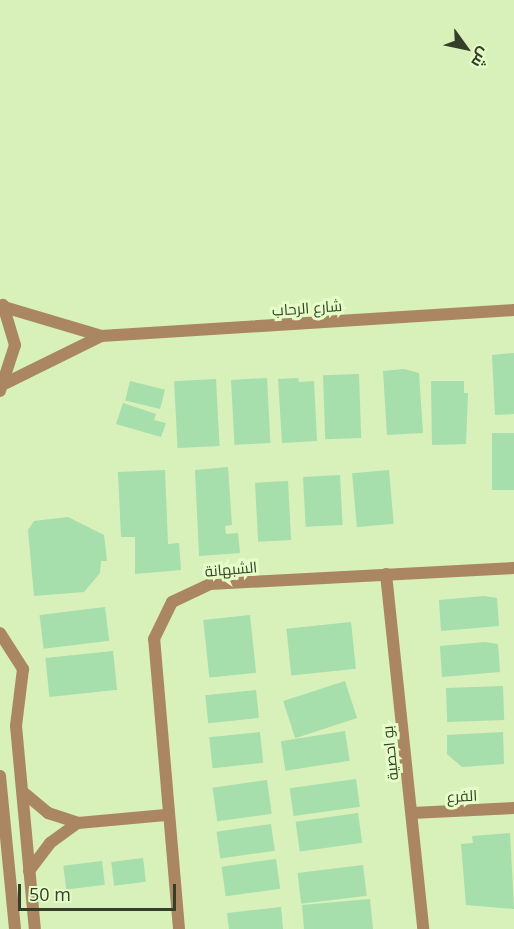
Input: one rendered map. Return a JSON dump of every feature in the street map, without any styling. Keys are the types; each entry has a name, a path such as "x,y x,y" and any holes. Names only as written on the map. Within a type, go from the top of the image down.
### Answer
{"street":[{"name":"شارع الرحاب","path":"2,304 101,336 514,309"},
{"path":"2,304 15,345 3,387"},
{"name":"شارع الرحاب","path":"3,387 101,336"},
{"name":"الشبهانة","path":"179,929 166,815 154,639 172,602 210,584 514,568"},
{"name":"بو احصية","path":"386,574 423,929"},
{"path":"0,633 23,669 16,726 35,929"},
{"path":"0,776 15,929"},
{"path":"23,792 48,813 78,823 166,815"},
{"name":"الفرع","path":"412,813 514,808"},
{"path":"29,871 50,843 78,823"}],"building":[{"path":"514,353 514,414 495,415 492,355"},
{"path":"404,369 419,373 423,433 387,435 383,371"},
{"path":"359,374 361,438 325,439 323,375"},
{"path":"267,378 270,443 234,445 231,380"},
{"path":"298,378 299,382 314,381 317,441 282,443 278,379"},
{"path":"216,379 220,446 178,448 174,381"},
{"path":"130,381 165,390 160,409 125,400"},
{"path":"431,381 464,381 464,393 468,393 466,444 432,445"},
{"path":"123,403 156,414 154,420 166,423 161,437 116,424"},
{"path":"492,433 514,433 514,490 492,490"},
{"path":"228,467 232,525 225,526 226,534 238,533 240,553 199,556 195,470"},
{"path":"165,470 168,544 179,543 181,570 135,574 135,537 121,537 118,472"},
{"path":"389,470 394,524 357,527 352,473"},
{"path":"340,475 343,525 306,527 303,477"},
{"path":"288,481 291,540 258,542 255,483"},
{"path":"68,517 104,535 107,561 101,561 100,573 84,592 34,596 28,530 34,521"},
{"path":"484,596 497,598 499,626 441,631 439,600"},
{"path":"105,607 109,641 44,649 39,615"},
{"path":"250,615 256,673 209,678 203,620"},
{"path":"351,622 356,669 291,676 286,629"},
{"path":"485,642 498,644 500,672 442,677 440,646"},
{"path":"113,651 117,690 49,697 45,658"},
{"path":"345,681 357,718 295,738 283,701"},
{"path":"503,686 504,720 447,722 446,688"},
{"path":"256,690 259,718 208,723 205,695"},
{"path":"345,731 350,761 285,771 281,741"},
{"path":"260,732 263,763 213,768 209,737"},
{"path":"503,732 504,764 462,767 447,754 447,735"},
{"path":"356,779 360,807 294,816 290,788"},
{"path":"267,780 272,814 217,821 213,788"},
{"path":"358,813 362,843 300,851 296,822"},
{"path":"271,824 275,851 220,858 217,832"},
{"path":"510,833 514,909 466,905 461,844 473,843 472,836"},
{"path":"143,858 146,882 114,886 111,862"},
{"path":"276,859 280,889 226,896 222,867"},
{"path":"102,861 105,885 66,890 63,866"},
{"path":"363,865 367,896 301,904 297,873"},
{"path":"370,899 373,929 304,929 302,905"},
{"path":"281,907 283,929 229,929 227,913"}]}
